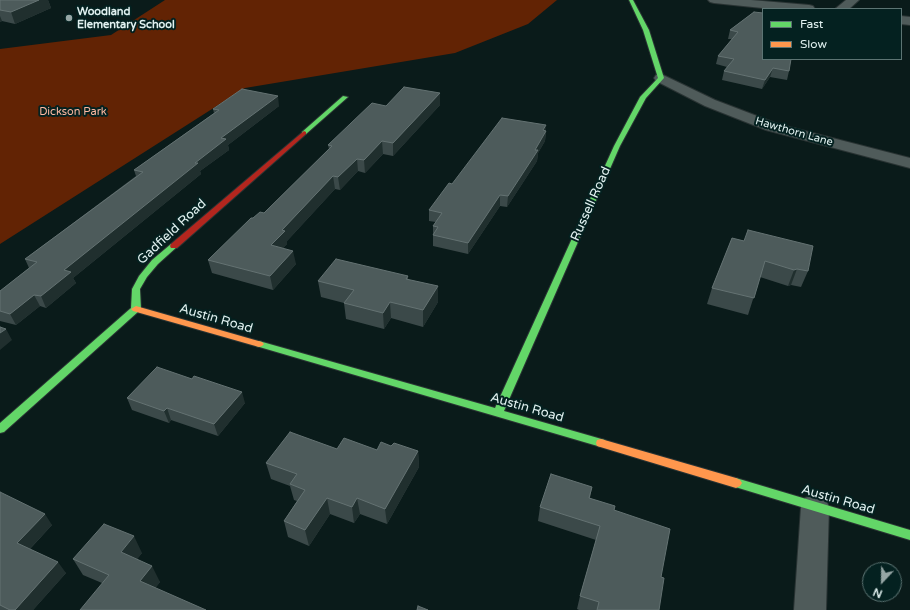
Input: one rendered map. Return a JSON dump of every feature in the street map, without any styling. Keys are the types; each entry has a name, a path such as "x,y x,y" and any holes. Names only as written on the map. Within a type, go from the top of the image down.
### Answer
{"street":[{"path":"631,0 646,30 662,78"},
{"path":"714,0 798,8"},
{"path":"842,8 853,0"},
{"name":"Hawthorn Lane","path":"662,78 710,103 772,127 910,163"},
{"name":"Russell Road","path":"498,413 617,146 642,97 662,78"},
{"name":"Gadfield Road","path":"136,309 136,289 143,276 154,262 344,97"},
{"path":"0,429 136,309"},
{"name":"Austin Road","path":"136,309 498,413 910,535"},
{"path":"810,610 815,507"}],"green space":[{"name":"Dickson Park","path":"165,0 557,0 528,24 455,53 245,88 0,244 0,49 111,35"}],"building":[{"path":"0,0 39,0 11,12 0,10"},
{"path":"754,12 762,13 762,60 791,60 789,71 773,68 765,80 724,71 734,59 718,56 738,32 730,30"},
{"path":"404,87 440,93 393,143 382,141 364,160 357,159 338,177 333,176 282,230 285,231 271,245 293,251 270,276 208,260 251,218 260,212 264,213 332,146 328,145 372,103 386,106"},
{"path":"242,89 278,96 221,138 226,139 64,270 71,272 41,296 34,295 10,314 0,311 0,291 37,262 25,259 143,172 134,170 219,110 213,109"},
{"path":"502,118 546,125 543,130 546,131 535,150 538,150 508,196 500,195 468,243 433,235 438,227 433,226 442,213 429,210 449,183 452,184"},
{"path":"748,230 813,246 808,271 797,269 794,270 765,261 754,298 712,288 732,238 744,241"},
{"path":"336,259 408,276 406,279 438,286 423,310 390,302 383,313 344,303 354,290 318,281"},
{"path":"0,327 6,329 0,333"},
{"path":"157,367 192,379 194,376 242,392 214,424 167,408 164,411 127,398"},
{"path":"290,432 337,449 344,438 377,450 381,442 391,446 394,443 418,451 385,509 357,498 352,507 327,498 305,530 284,521 305,490 290,484 297,474 266,463"},
{"path":"551,474 592,487 589,498 615,506 614,510 670,529 661,577 664,578 659,610 597,610 599,602 580,596 600,526 540,507"},
{"path":"0,492 45,514 17,543 58,562 15,610 10,610 0,605"},
{"path":"104,524 134,536 121,552 152,566 140,581 206,610 80,610 109,575 73,559"},
{"path":"418,606 428,610 417,610"}],"traffic: fast":[{"path":"498,413 617,146 643,97 661,78 646,30 631,0"},
{"path":"304,133 345,97"},
{"path":"0,429 136,309 136,289 143,276 155,262 174,246"},
{"path":"259,344 601,443"},
{"path":"736,483 910,535"}],"traffic: slow":[{"path":"136,309 259,344"},
{"path":"601,443 736,483"}],"traffic: jam":[{"path":"174,246 304,133"}],"place":[{"name":"Woodland Elementary School","path":"69,18"}]}
